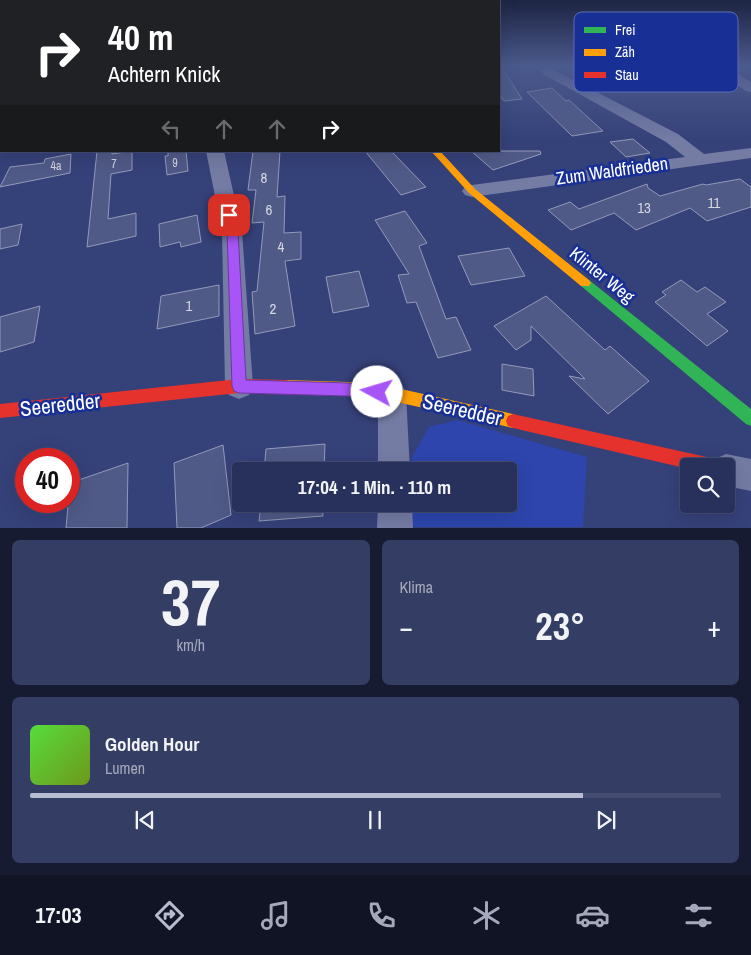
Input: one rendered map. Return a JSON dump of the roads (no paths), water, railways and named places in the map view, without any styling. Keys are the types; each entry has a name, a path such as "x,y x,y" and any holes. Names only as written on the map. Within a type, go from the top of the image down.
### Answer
{"street":[{"path":"587,92 672,138 699,159"},
{"path":"215,152 232,231 239,386"},
{"name":"Klinter Weg","path":"437,152 472,191 751,419"},
{"name":"Zum Waldfrieden","path":"472,191 751,152"},
{"name":"Seeredder","path":"0,411 239,386 348,389 392,394 680,459"},
{"path":"392,394 394,462"},
{"path":"735,472 751,475"},
{"path":"395,512 395,528"}]}
